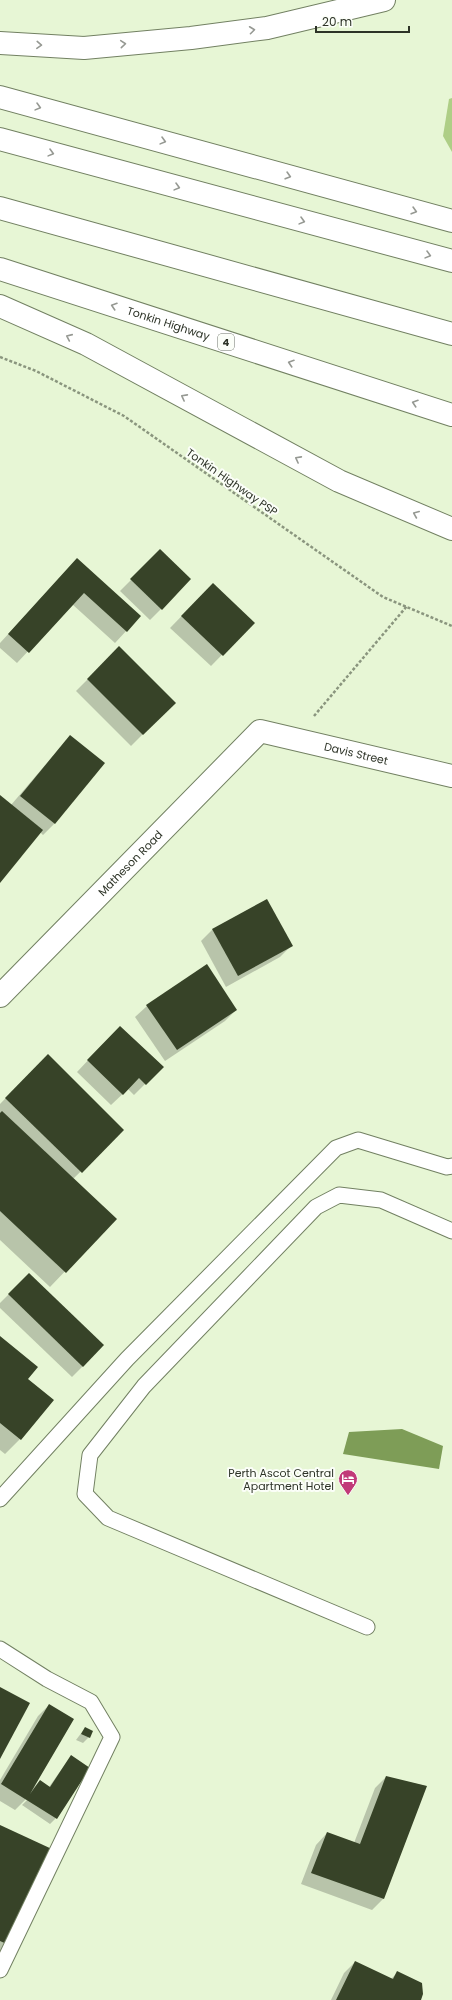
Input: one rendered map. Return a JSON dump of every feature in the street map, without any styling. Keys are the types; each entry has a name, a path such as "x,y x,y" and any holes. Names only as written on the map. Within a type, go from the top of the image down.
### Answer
{"main road":[{"path":"0,43 84,48 191,38 267,28 384,0"},
{"path":"0,97 452,222"},
{"path":"0,140 452,261"},
{"path":"0,208 452,334"},
{"name":"Tonkin Highway","path":"0,269 452,415"},
{"path":"0,306 86,344 338,481 452,529"},
{"name":"Davis Street","path":"260,731 452,776"},
{"name":"Matheson Road","path":"0,995 260,731"}],"lane":[{"path":"0,1499 127,1359 336,1148 358,1140 447,1167 452,1166"},
{"path":"367,1627 108,1518 85,1494 90,1455 144,1386 316,1207 339,1195 381,1200 452,1231"},
{"path":"0,1649 47,1679 91,1702 112,1736 0,1970"}],"path":[{"name":"Tonkin Highway PSP","path":"0,357 36,371 124,416 383,596 452,626"},
{"path":"295,739 407,606"}],"shaded area":[{"path":"452,98 452,152 443,136 449,99"},
{"path":"402,1429 443,1446 439,1469 343,1454 349,1432"}],"building":[{"path":"160,549 191,579 162,610 130,579"},
{"path":"77,558 141,616 127,632 84,593 29,653 8,634"},
{"path":"213,583 255,623 223,656 181,616"},
{"path":"119,646 176,703 143,735 87,679"},
{"path":"70,735 105,763 55,824 20,796"},
{"path":"0,795 43,830 0,883"},
{"path":"267,899 293,946 238,976 212,929"},
{"path":"207,964 237,1010 177,1050 146,1005"},
{"path":"120,1026 164,1067 146,1085 139,1078 123,1095 87,1060"},
{"path":"48,1054 124,1130 82,1173 5,1098"},
{"path":"2,1111 117,1219 66,1273 0,1211 0,1113"},
{"path":"29,1273 104,1345 83,1367 8,1294"},
{"path":"0,1336 38,1367 28,1379 54,1400 21,1440 0,1423"},
{"path":"0,1687 30,1703 0,1759"},
{"path":"49,1704 74,1719 30,1794 40,1780 50,1787 71,1755 90,1768 57,1819 1,1784"},
{"path":"85,1727 93,1731 90,1738 81,1734"},
{"path":"386,1776 427,1786 384,1899 311,1873 327,1832 360,1844"},
{"path":"0,1825 54,1850 9,1945 0,1941"},
{"path":"355,1961 393,1979 397,1971 422,1983 423,1994 421,2000 336,2000"}],"place":[{"name":"Perth Ascot Central Apartment Hotel","path":"348,1496"}]}
